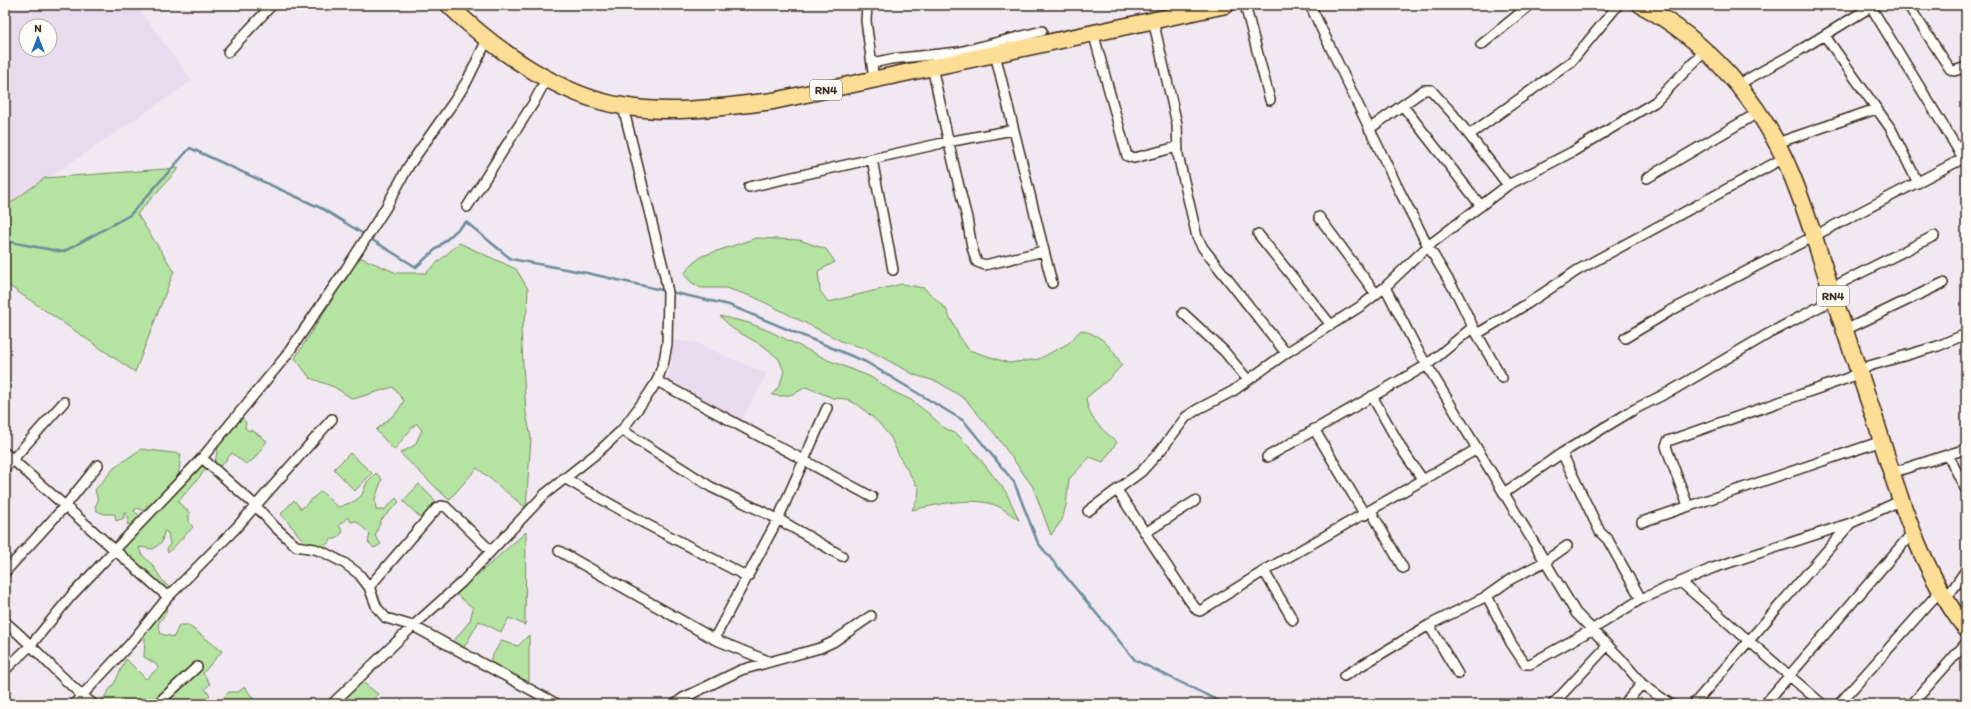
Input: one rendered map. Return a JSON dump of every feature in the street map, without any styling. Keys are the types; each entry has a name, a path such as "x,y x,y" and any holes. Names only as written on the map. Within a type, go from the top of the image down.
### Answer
{"highway":[{"name":"RN4","path":"450,5 487,40 547,78 587,97 623,107 660,109 731,106 773,101 1216,6"},
{"name":"RN4","path":"1641,5 1678,28 1705,51 1739,84 1759,112 1777,143 1813,237 1845,330 1882,441 1900,501 1913,532 1944,594 1966,629"}],"street":[{"path":"228,52 272,5"},
{"path":"867,5 866,21 874,80"},
{"path":"1245,5 1270,100"},
{"path":"1310,5 1369,129 1428,246 1458,296 1502,378"},
{"path":"1481,45 1530,5"},
{"path":"1469,135 1571,62 1618,5"},
{"path":"1908,5 1950,69 1954,71 1966,67"},
{"path":"1625,338 1670,311 1965,157 1872,6 1825,36 1739,84"},
{"path":"1153,20 1178,131 1177,147 1197,238 1203,248 1286,353"},
{"path":"872,64 891,59 959,52 1042,32"},
{"path":"1093,32 1127,156 1134,158 1177,147"},
{"path":"1825,36 1891,129 1918,182"},
{"path":"5,670 31,645 71,596 202,458 286,356 346,269 385,209 408,167 463,87 487,40"},
{"path":"1088,511 1141,472 1178,429 1186,417 1233,391 1286,353 1331,325 1376,294 1428,246 1508,185 1572,152 1656,102 1705,51"},
{"path":"995,54 1052,283"},
{"path":"932,67 947,142 970,230 974,256 978,262 985,265 1044,251"},
{"path":"467,207 534,102 547,78"},
{"path":"1369,129 1424,90 1431,90 1508,185"},
{"path":"1403,106 1480,206"},
{"path":"332,704 413,626 462,582 544,494 622,430 658,381 667,344 668,293 664,271 623,107"},
{"path":"1777,143 1876,109"},
{"path":"1647,178 1759,112"},
{"path":"749,187 947,142 1013,130"},
{"path":"1267,457 1427,364 1475,330 1527,304 1578,270 1784,158"},
{"path":"872,159 894,270"},
{"path":"1319,217 1376,294"},
{"path":"1258,234 1331,325"},
{"path":"1504,493 1562,453 1635,409 1671,391 1768,334 1832,294 1934,236"},
{"path":"1845,330 1943,283"},
{"path":"1385,287 1427,364 1544,562 1576,613 1593,629 1642,684 1670,704"},
{"path":"1183,313 1224,351 1248,380"},
{"path":"1688,506 1666,446 1668,441 1848,378 1869,366 1938,346 1966,334"},
{"path":"658,381 872,497"},
{"path":"1372,396 1403,451 1423,480"},
{"path":"5,468 64,402"},
{"path":"714,639 778,519 828,408"},
{"path":"74,704 130,644 168,597 236,528 332,419"},
{"path":"1314,429 1403,568"},
{"path":"622,430 711,487 778,519 842,556"},
{"path":"1642,522 1882,441"},
{"path":"1117,490 1190,602 1200,611 1264,571 1368,513 1477,449"},
{"path":"1891,473 1966,449"},
{"path":"5,453 66,505 168,597"},
{"path":"1562,453 1600,532 1608,540 1641,599"},
{"path":"1948,455 1966,490"},
{"path":"202,458 255,505 275,527 296,546 315,549 344,562 360,574 369,586 381,614 386,618 413,626 557,704"},
{"path":"5,572 66,505 98,465"},
{"path":"564,478 646,524 748,577"},
{"path":"1145,533 1195,501"},
{"path":"1487,596 1511,643 1525,664 1530,664 1593,629 1641,599 1682,583 1713,568 1851,523 1900,501"},
{"path":"369,586 437,508 441,506 446,507 491,551"},
{"path":"1694,704 1851,523"},
{"path":"1765,704 1913,532"},
{"path":"1344,676 1428,626 1487,596 1511,579 1544,562 1568,546"},
{"path":"559,551 714,639 768,661"},
{"path":"1839,704 1966,570"},
{"path":"1264,571 1293,620"},
{"path":"1682,583 1822,704"},
{"path":"675,704 683,698 741,670 768,661 820,648 833,642 871,616"},
{"path":"5,622 93,704"},
{"path":"1428,626 1458,674"},
{"path":"1912,704 1966,643"},
{"path":"1553,704 1608,646"},
{"path":"157,704 197,667"},
{"path":"1624,704 1642,684"}],"shaded area":[{"path":"8,5 136,5 192,81 5,207 5,9"},
{"path":"672,340 696,343 767,374 739,425 665,386 672,366"}],"green space":[{"path":"179,168 137,214 174,271 135,372 5,283 5,207 45,178"},
{"path":"756,238 799,240 826,249 835,262 818,271 820,291 828,302 902,284 924,288 946,309 959,336 969,350 1009,363 1039,359 1069,343 1081,330 1096,336 1110,347 1122,365 1110,378 1086,398 1087,405 1093,418 1101,428 1117,442 1103,462 1090,457 1069,479 1066,505 1062,520 1051,535 1033,487 995,434 965,399 938,382 915,375 867,349 843,342 754,297 726,288 701,288 691,282 684,274 692,264 702,256"},
{"path":"459,243 516,269 528,289 527,311 521,330 526,413 531,438 526,508 477,468 449,500 400,453 415,445 422,430 416,423 394,450 376,430 397,412 404,401 393,387 353,399 334,387 310,378 295,358 359,257 397,273 426,273"},
{"path":"720,316 749,323 769,331 828,360 871,377 892,391 911,400 943,427 958,435 972,449 1006,492 1019,520 992,504 973,501 952,502 912,510 918,498 919,489 900,458 891,438 879,423 861,407 847,399 833,398 806,387 790,395 772,395 780,385 784,371 779,359 765,347 733,329"},
{"path":"242,418 246,423 245,428 249,431 252,430 267,441 254,459 246,464 232,453 222,465 219,466 215,462 218,447"},
{"path":"141,449 181,454 178,478 153,505 147,505 144,511 137,508 134,511 140,516 131,525 127,524 129,518 124,512 124,518 116,521 115,514 105,514 97,511 95,506 98,501 95,490 114,468"},
{"path":"350,453 372,473 355,491 334,469"},
{"path":"202,463 207,468 178,502 189,512 189,522 193,527 168,553 167,549 170,544 168,533 164,531 162,542 153,549 139,547 143,556 154,567 162,580 169,587 167,592 120,549"},
{"path":"376,473 382,479 375,499 376,510 384,510 396,498 399,502 381,520 375,536 381,544 374,548 368,542 370,534 356,521 351,522 348,517 339,525 343,532 336,539 332,539 323,548 319,545 308,546 281,514 294,500 301,509 321,491 339,507 355,501 362,495 367,482"},
{"path":"419,484 436,502 421,518 403,501"},
{"path":"526,532 525,625 509,618 501,632 479,621 463,649 452,643 470,621 473,608 456,594"},
{"path":"166,604 166,613 158,624 161,634 174,637 179,625 188,625 222,651 203,673 210,684 205,689 210,695 206,699 210,704 101,704 100,703 115,682 126,659 146,679 158,668 156,664 144,657 145,638 142,633"},
{"path":"529,635 529,682 489,662 501,641 518,646"},
{"path":"361,681 378,694 370,704 338,704"},
{"path":"245,687 256,703 255,704 217,704 229,692 238,692"}],"waterway":[{"path":"5,241 63,252 130,215 190,148 323,209 365,235"},
{"path":"369,238 416,267 466,222 511,259 587,273 666,291"},
{"path":"671,292 729,305 866,362 964,421 1014,482 1038,543 1135,660 1225,704"}]}
